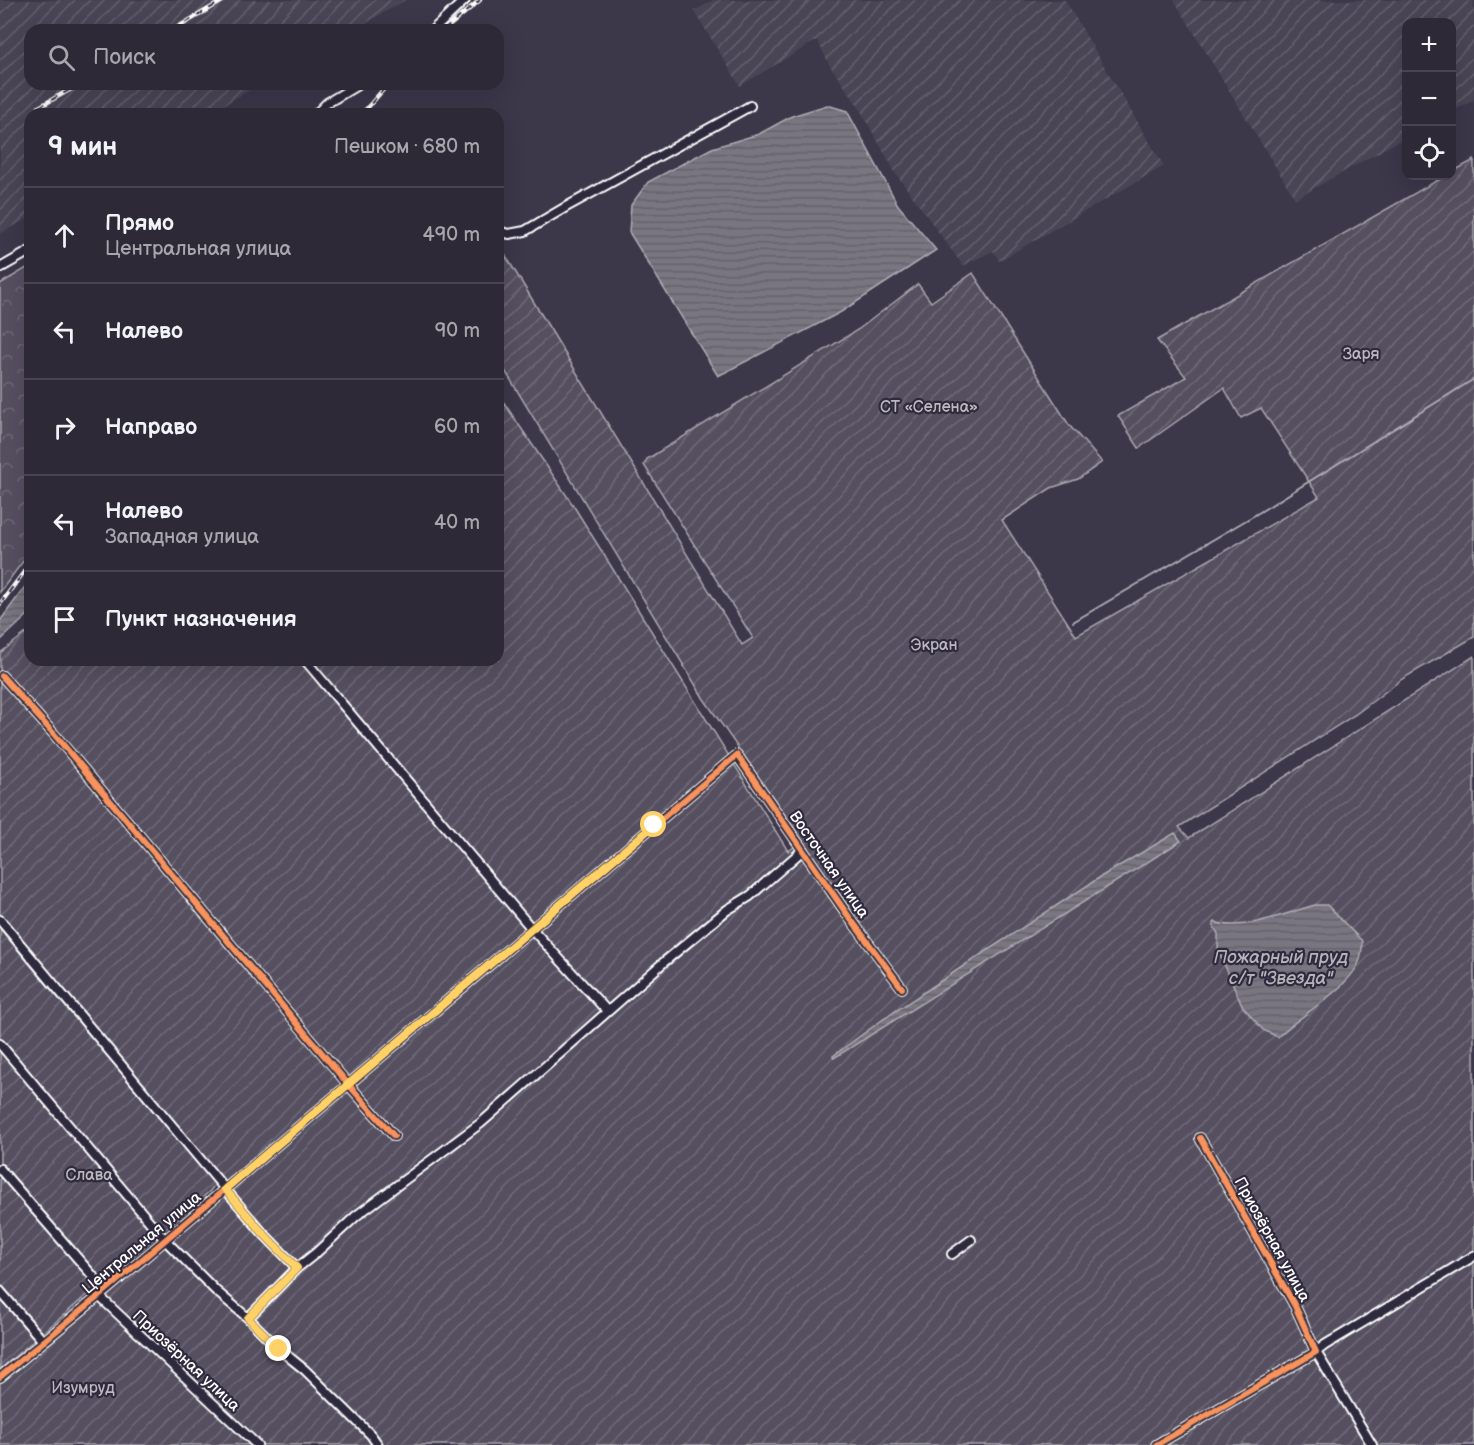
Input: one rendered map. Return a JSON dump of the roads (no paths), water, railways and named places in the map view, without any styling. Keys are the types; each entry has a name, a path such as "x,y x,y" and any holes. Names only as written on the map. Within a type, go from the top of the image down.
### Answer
{"street":[{"path":"439,24 465,0"},
{"path":"322,108 349,90"},
{"path":"326,108 327,103"},
{"path":"504,233 525,231 750,106"},
{"path":"0,268 24,254"},
{"path":"309,666 532,929 607,1011"},
{"path":"2,676 54,734 394,1136"},
{"name":"Центральная улица","path":"0,1377 738,755"},
{"name":"Восточная улица","path":"738,755 902,988"},
{"path":"248,1318 297,1268 356,1216 508,1100 607,1011 727,910 750,896 803,850"},
{"path":"0,920 225,1189 297,1268"},
{"path":"0,1044 165,1240 216,1291 305,1370 371,1435 378,1445"},
{"name":"Приозёрная улица","path":"1200,1138 1295,1306 1316,1352 1372,1445"},
{"name":"Приозёрная улица","path":"0,1169 102,1293 257,1445"},
{"path":"952,1254 971,1240"},
{"path":"1156,1445 1316,1352 1394,1302 1474,1256"},
{"path":"0,1291 43,1341"}],"water":[{"path":"827,105 847,111 898,205 936,250 841,312 718,376 629,232 631,205 648,182 712,148 759,134 792,116"},
{"path":"24,588 24,619 0,641 0,621"},
{"path":"1175,833 1181,841 834,1058 833,1056 882,1020 965,965 1102,876"},
{"name":"Пожарный пруд с/т \"Звезда\"","path":"1315,905 1327,905 1362,941 1361,955 1357,966 1339,988 1278,1037 1263,1030 1243,1007 1218,950 1218,934 1213,925 1215,922 1226,925 1251,923"}],"waterway":[{"path":"1073,622 1260,512 1474,379"}],"railway":[{"path":"183,24 224,0"},
{"path":"451,24 480,0"},
{"path":"39,107 69,90"},
{"path":"367,108 383,90"},
{"path":"0,604 24,572"}],"park label":[{"name":"Заря","path":"1361,353"},
{"name":"СТ «Селена»","path":"929,406"},
{"name":"Экран","path":"934,644"},
{"name":"Слава","path":"89,1174"},
{"name":"Изумруд","path":"83,1387"}]}
